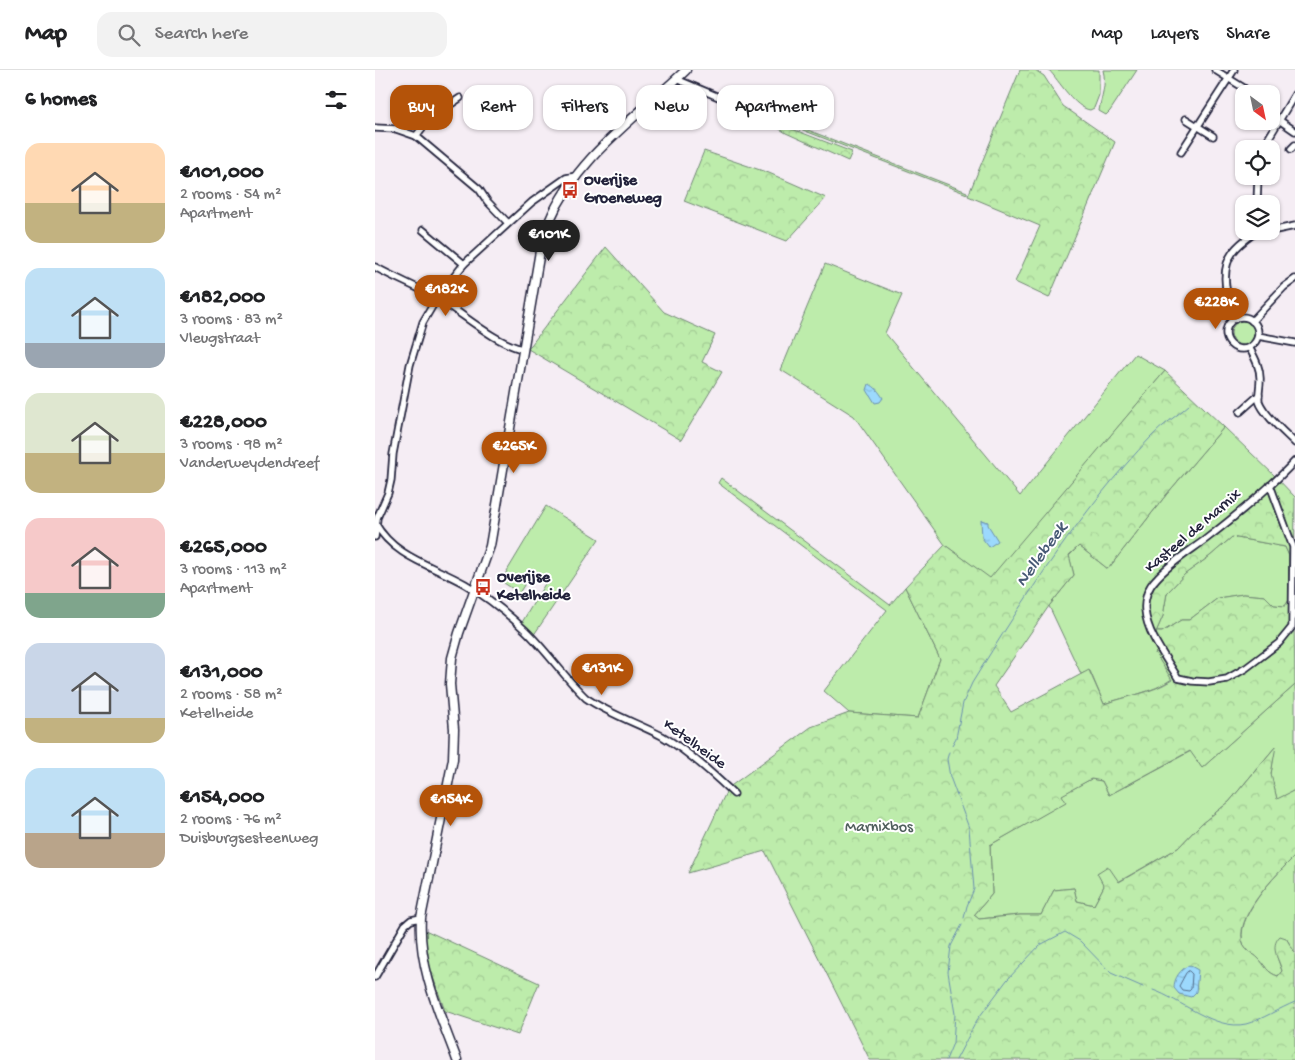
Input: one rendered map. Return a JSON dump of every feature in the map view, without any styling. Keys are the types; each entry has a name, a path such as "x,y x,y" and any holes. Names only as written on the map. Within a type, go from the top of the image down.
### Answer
{"street":[{"path":"457,1060 425,970 420,939 421,918 453,760 455,729 450,684 452,658 490,546 540,251 549,222 562,196 576,176 616,133 686,70"},
{"path":"1215,70 1239,85"},
{"path":"1181,152 1235,70"},
{"path":"676,79 717,96"},
{"path":"1280,118 1295,94"},
{"path":"416,136 429,118 460,98"},
{"path":"1186,119 1213,136"},
{"path":"1280,121 1295,131"},
{"path":"375,128 396,129 416,136 479,189 487,201 508,222"},
{"path":"375,537 377,518 388,493 391,480 393,454 410,364 423,322 437,298 464,264 508,222 566,178 576,176"},
{"path":"1280,229 1295,226"},
{"path":"423,230 464,264"},
{"path":"1235,319 1226,290 1227,266 1233,252 1245,240"},
{"path":"375,268 437,298 489,333 523,349"},
{"path":"1252,321 1284,287 1295,279"},
{"path":"1245,318 1252,321 1257,327 1258,336 1256,342 1249,347 1237,348 1228,340 1227,330 1230,324 1235,319 1245,318"},
{"path":"1258,336 1295,343"},
{"path":"1249,347 1260,373 1259,395 1262,408 1295,443"},
{"path":"1240,412 1259,395"},
{"name":"Kasteel de Marnix","path":"1270,485 1273,488 1293,547 1293,628 1279,643 1246,668 1227,679 1201,682 1178,678 1149,628 1145,609 1147,593 1154,580 1163,571 1217,531 1295,461"},
{"name":"Ketelheide","path":"376,524 387,539 405,554 465,584 499,608 525,630 586,698 598,706 663,737 689,755 734,794"},
{"path":"375,977 405,925 411,920 421,918"}],"green space":[{"path":"1020,70 1035,70 1044,76 1063,106 1115,142 1049,298 1015,282 1040,226 968,196"},
{"path":"1049,70 1099,70 1099,95 1094,108 1090,110 1079,104"},
{"path":"1103,70 1137,70 1106,115 1099,111 1104,85"},
{"path":"781,130 795,130 852,152 848,161"},
{"path":"803,130 808,130 967,192 967,194"},
{"path":"704,151 769,173 826,198 787,241 684,201"},
{"path":"606,247 664,312 715,335 702,362 722,372 681,440 528,349"},
{"path":"825,264 902,295 885,333 1020,496 1135,354 1165,371 990,579 945,545 854,416 781,370"},
{"path":"1243,321 1252,324 1255,333 1252,342 1243,345 1234,342 1231,333 1234,324"},
{"name":"Marnixbos","path":"1165,371 1224,427 1166,495 1108,569 1079,546 1069,555 1074,575 1049,606 994,686 1011,712 1089,670 1104,704 1148,691 1172,680 1155,653 1161,648 1147,623 1145,614 1145,597 1151,579 1218,528 1275,476 1295,497 1295,685 1202,768 1190,751 1109,795 1102,781 1091,779 1062,795 1066,802 990,845 992,894 974,915 979,919 1041,915 1054,890 1074,888 1077,901 1094,905 1104,886 1097,873 1108,866 1119,882 1178,848 1201,824 1229,802 1276,746 1271,774 1277,799 1295,790 1295,856 1258,897 1244,923 1242,935 1245,948 1258,958 1274,975 1278,976 1282,971 1275,949 1275,944 1280,936 1286,938 1295,953 1295,1060 870,1060 765,851 688,873 728,788 811,727 849,713 918,718 940,659 905,587 945,545 990,578","holes":["1232,537 1285,547 1289,556 1289,600 1285,606 1274,605 1265,596 1243,594 1218,598 1189,620 1181,620 1162,632 1156,632 1163,616 1167,593 1185,574"]},
{"path":"1224,427 1275,476 1218,528 1143,604 1161,648 1155,653 1172,679 1148,691 1104,704 1090,671 1081,674 1049,606 1074,575 1069,556 1079,546 1108,569 1166,495"},
{"path":"721,478 890,605 905,587 940,659 918,718 849,713 824,691 887,610 718,483"},
{"path":"546,506 599,539 533,636 521,624 546,582 532,573 519,593 501,581"},
{"path":"1232,537 1285,547 1289,556 1289,600 1285,606 1274,605 1265,596 1243,594 1218,598 1189,620 1181,620 1162,632 1156,632 1163,616 1167,593 1185,574"},
{"path":"1295,685 1295,790 1277,800 1271,774 1275,747 1229,802 1201,824 1178,848 1118,882 1098,872 1104,886 1094,905 1077,901 1074,888 1054,890 1041,915 979,919 974,915 992,894 990,845 1065,802 1061,795 1091,779 1102,781 1109,795 1191,751 1202,768"},
{"path":"1295,856 1295,953 1286,938 1277,957 1282,971 1278,976 1269,971 1258,958 1245,948 1242,935 1244,923 1258,897"},
{"path":"423,929 539,983 518,1035 445,1011 427,960"}],"water":[{"path":"869,384 883,398 880,402 875,403 867,390"},
{"path":"981,520 988,522 998,541 989,547 982,538"},
{"path":"1189,965 1198,970 1196,992 1191,997 1179,994 1174,988 1178,975"}],"waterway":[{"name":"Nellebeek","path":"952,745 956,738 963,703 972,683 1055,555 1125,465 1155,433 1189,405"},
{"name":"Nellebeek","path":"949,752 947,759 950,777 969,828 974,889 964,918"},
{"name":"Nellebeek","path":"946,1060 953,1043 955,1014 948,972 951,946 962,925"},
{"path":"956,1060 977,1020 1007,980 1040,945 1065,932 1080,941 1111,973 1143,987"},
{"path":"1153,990 1210,1019 1234,1025 1252,1022 1295,1002"}],"place":[{"name":"Overijse Groeneweg","path":"570,190"},
{"name":"Overijse Ketelheide","path":"483,587"}]}
